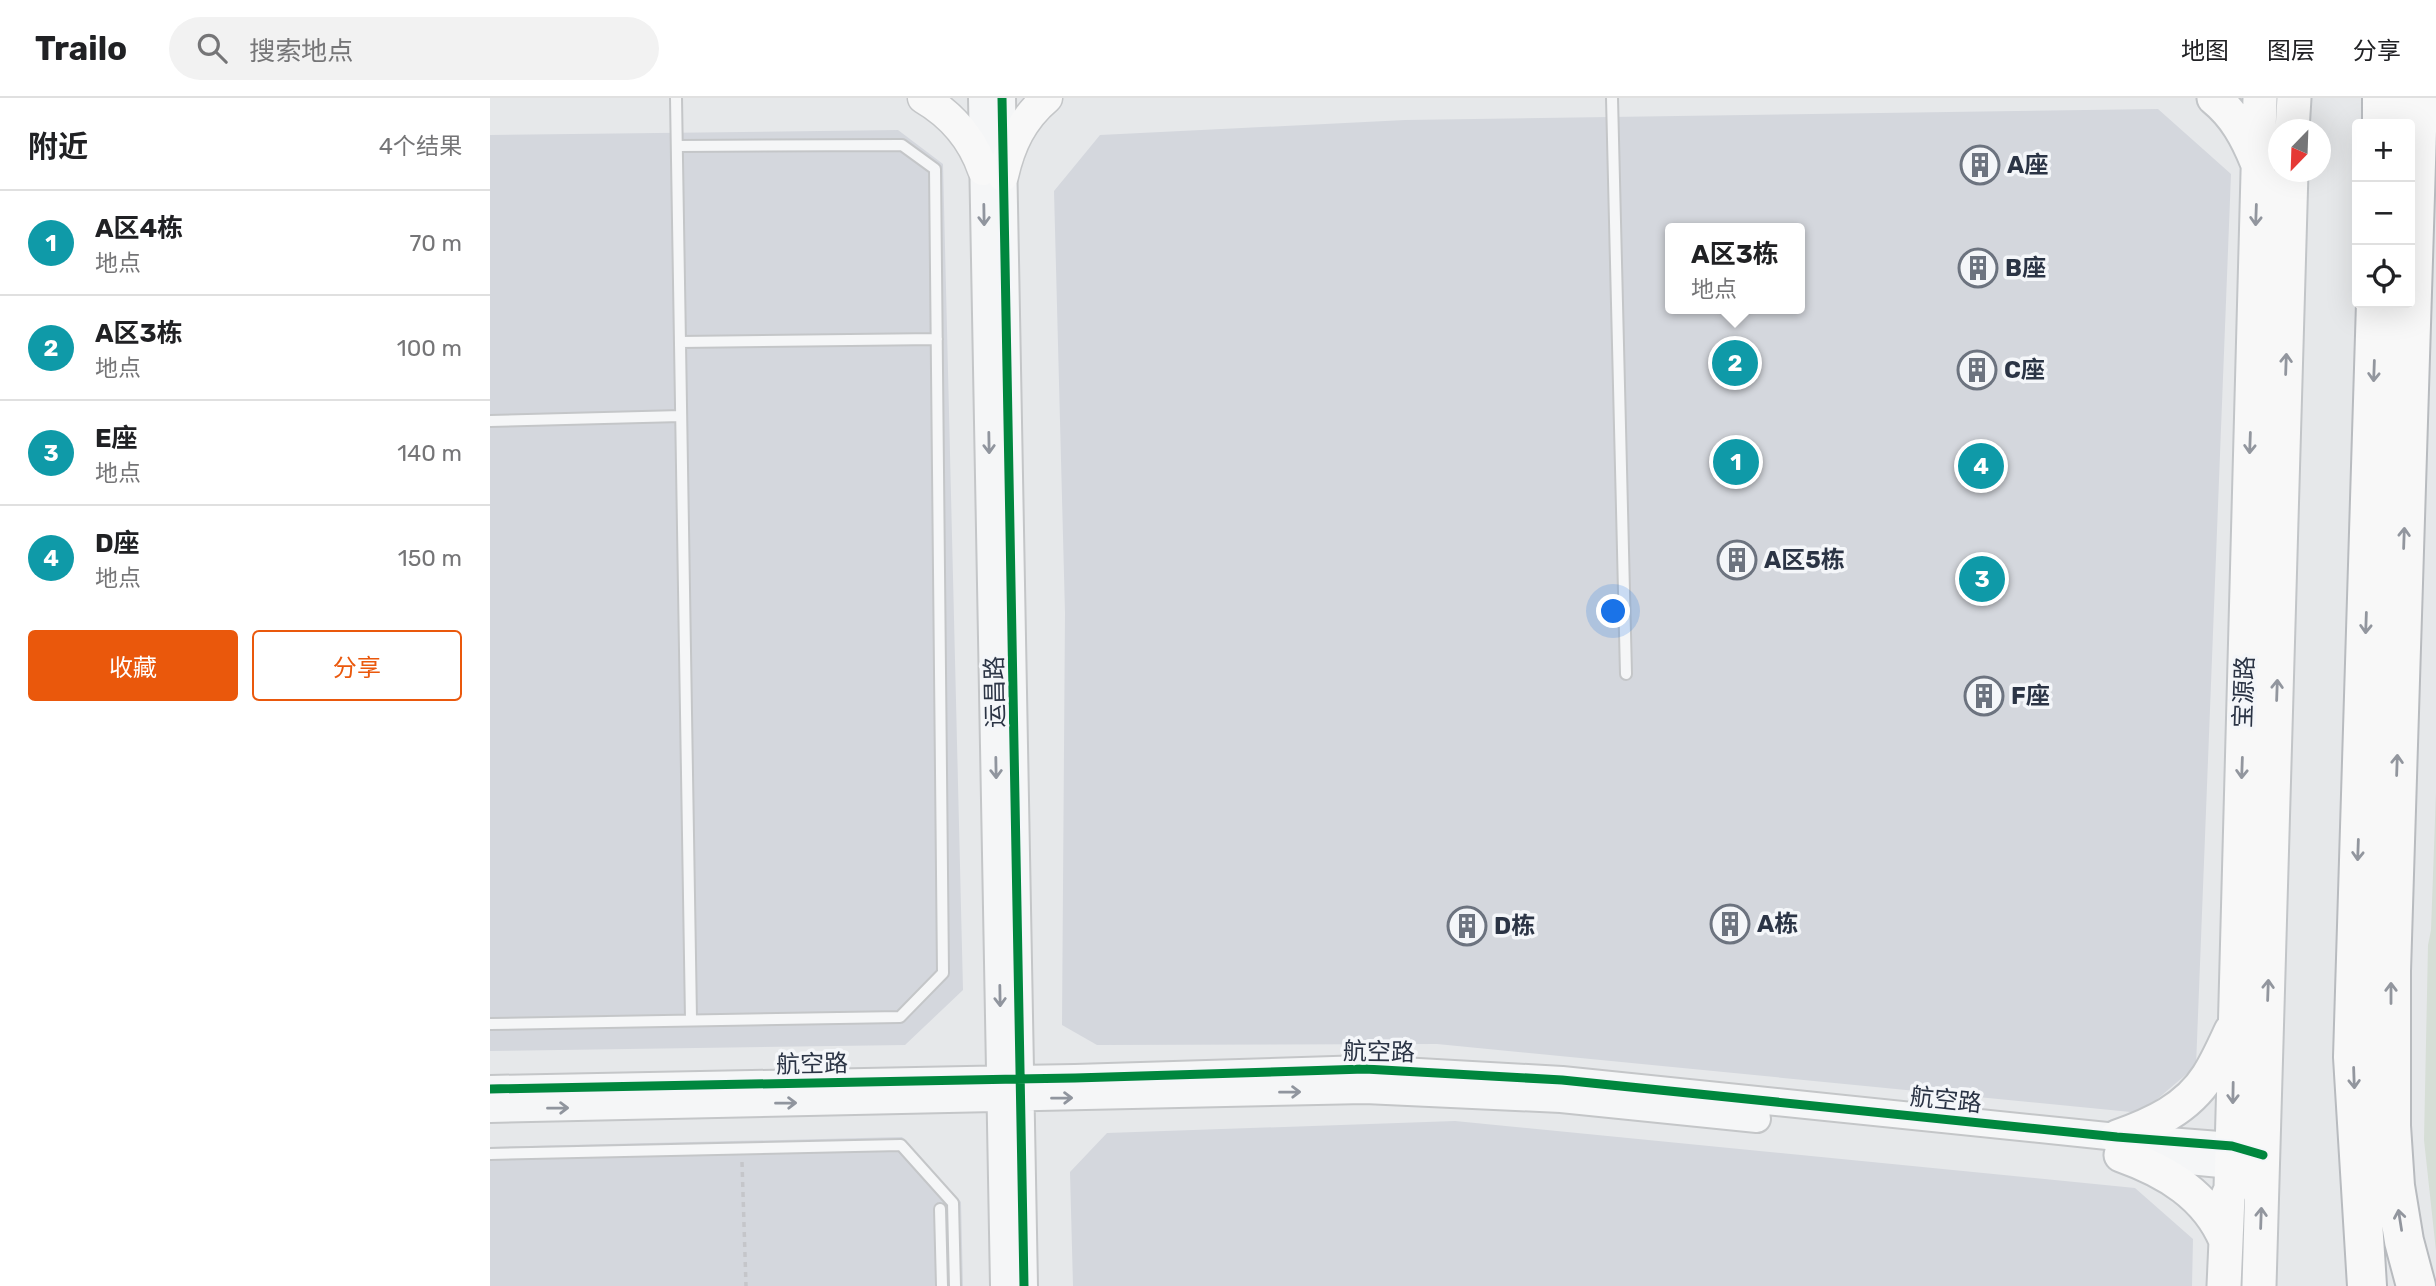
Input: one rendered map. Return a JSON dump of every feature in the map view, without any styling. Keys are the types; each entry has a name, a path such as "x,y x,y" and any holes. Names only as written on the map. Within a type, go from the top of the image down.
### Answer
{"highway":[{"path":"2382,98 2382,119"},
{"path":"2416,1286 2404,1241 2395,1186 2391,1126 2390,971 2418,98"},
{"path":"2367,1280 2353,1057 2376,308"}],"main road":[{"path":"923,98 964,131 993,173 1008,155 1016,135 1028,117 1047,98"},
{"path":"2214,98 2232,115 2248,140 2258,164"},
{"name":"宝源路","path":"2224,1286 2232,1155 2260,98"},
{"path":"2293,119 2294,98"},
{"name":"宝源路","path":"2259,1286 2291,182"},
{"path":"2226,1241 2219,1223 2192,1192 2119,1146 2170,1114 2189,1098 2208,1076 2235,1023"}],"street":[{"name":"运昌路","path":"982,98 993,173 1012,1089 1024,1286"},
{"name":"运昌路","path":"993,173 1002,98"},
{"name":"航空路","path":"490,1109 1012,1089 1365,1069 1562,1080 2119,1146 2263,1155"},
{"name":"航空路","path":"490,1089 1012,1089"},
{"name":"运昌路","path":"1004,1286 1012,1089"}],"lane":[{"path":"676,98 691,1020"},
{"path":"1612,98 1626,674"},
{"path":"490,1024 900,1017 943,973 935,169 902,145 677,146"},
{"path":"680,342 937,339"},
{"path":"490,421 681,416"},
{"path":"490,1154 901,1145 953,1203 955,1286"},
{"path":"940,1209 942,1286"}],"path":[{"path":"742,1149 746,1286"}],"shaded area":[{"path":"2158,109 2231,174 2196,1066 2141,1113 1437,1044 1097,1045 1062,1025 1065,613 1054,191 1100,135 1405,120"},
{"path":"898,130 943,164 963,990 905,1045 490,1051 490,135"},
{"path":"2436,792 2436,1251 2424,1140 2428,945 2431,930"},
{"path":"1455,1121 2135,1188 2193,1239 2192,1286 1073,1286 1070,1172 1107,1133"},
{"path":"902,1137 961,1202 963,1286 490,1286 490,1147"}],"cycle path":[{"path":"1002,98 1024,1286"},
{"path":"490,1089 1075,1078 1365,1069 1562,1080 2117,1137 2232,1146 2263,1155"}],"place":[{"name":"A座","path":"1980,165"},
{"name":"B座","path":"1978,268"},
{"name":"A区3栋","path":"1735,363"},
{"name":"C座","path":"1977,370"},
{"name":"A区4栋","path":"1736,462"},
{"name":"D座","path":"1981,466"},
{"name":"A区5栋","path":"1737,560"},
{"name":"E座","path":"1982,579"},
{"name":"F座","path":"1984,696"},
{"name":"A栋","path":"1730,924"},
{"name":"D栋","path":"1467,926"}]}
